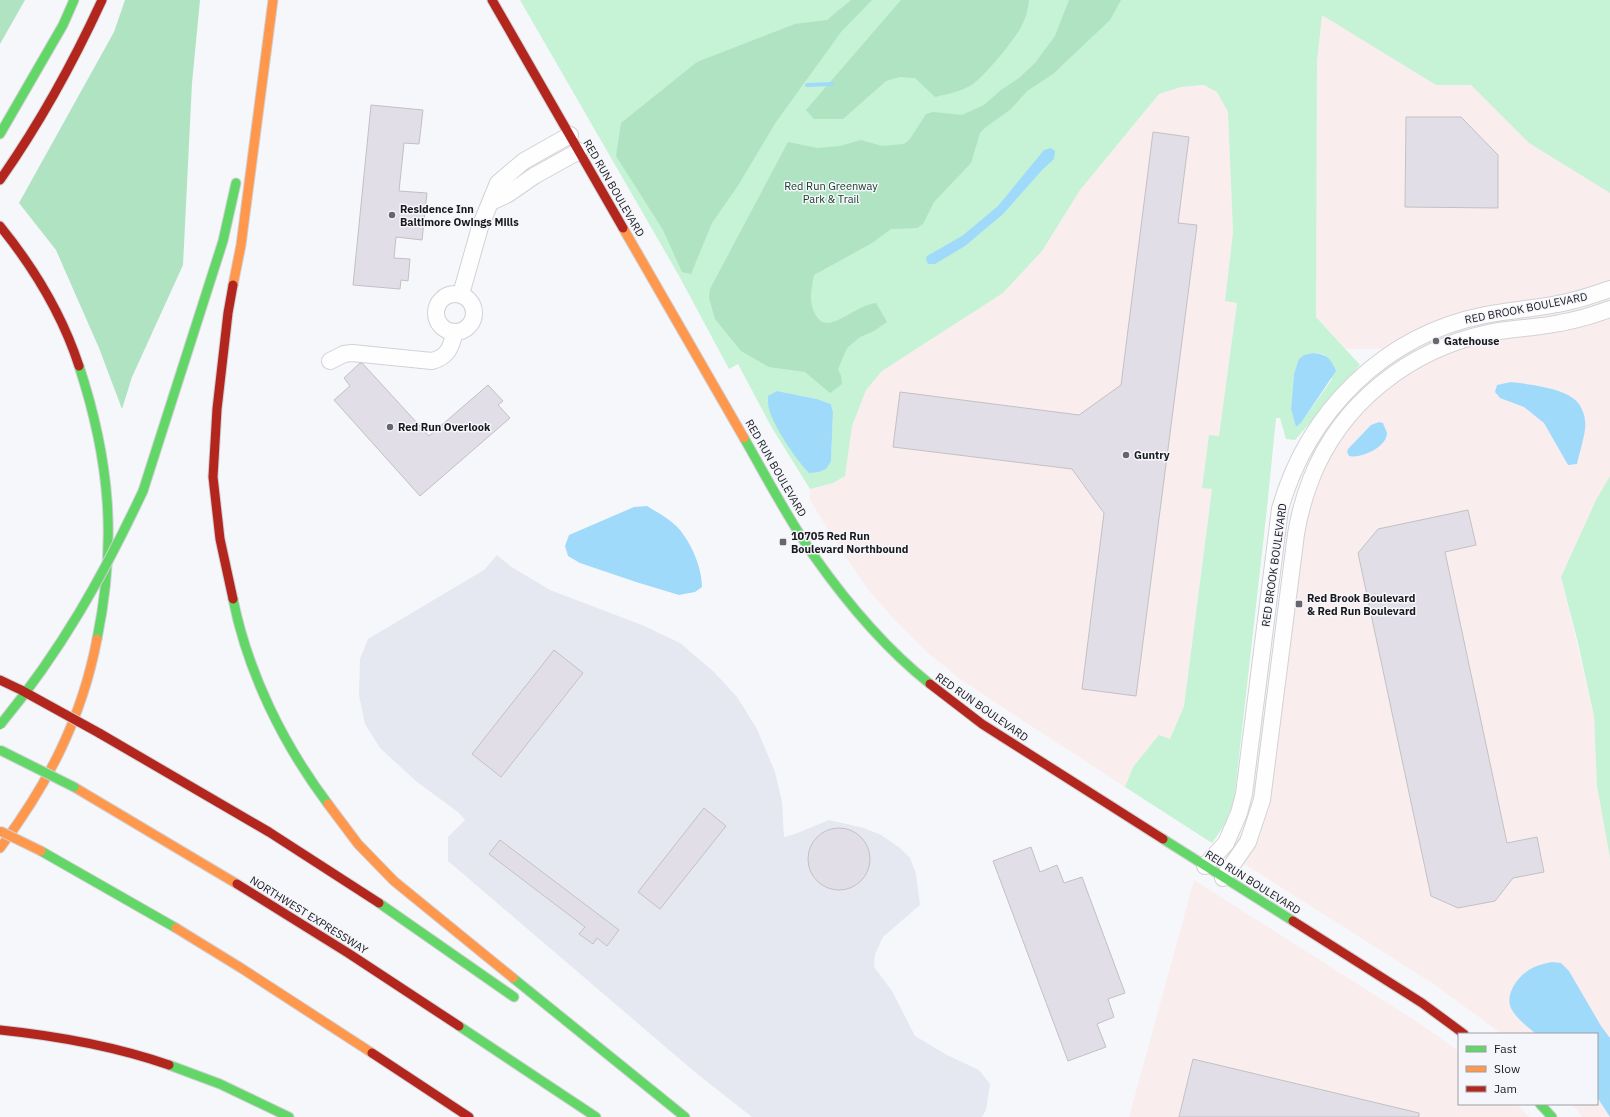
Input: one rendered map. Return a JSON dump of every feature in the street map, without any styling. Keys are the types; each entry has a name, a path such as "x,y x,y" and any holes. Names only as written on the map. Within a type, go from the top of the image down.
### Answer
{"main road":[{"path":"0,134 63,25 74,0"},
{"path":"0,180 39,120 90,26 102,0"},
{"path":"273,0 241,245 228,313 217,409 213,477 220,539 237,620 254,670 278,728 306,776 358,844 394,881 437,917 685,1117"},
{"name":"RED RUN BOULEVARD","path":"492,0 810,551 825,573 863,621 907,665 969,715 1223,878 1422,1003 1463,1033"},
{"path":"244,151 263,69"},
{"path":"0,725 21,701 79,616 110,560 143,491 222,241 238,174"},
{"path":"0,226 36,274 48,294 71,342 82,372 92,408 105,471 108,557 100,626 93,659 80,702 58,756 38,793 0,848"},
{"path":"0,680 99,733 234,811 305,855 423,933 520,1002"},
{"name":"NORTHWEST EXPRESSWAY","path":"0,750 74,787 202,863 348,953 596,1117"},
{"path":"0,831 41,851 162,920 241,968 469,1117"},
{"path":"0,1030 94,1043 142,1056 228,1086 289,1117"},
{"path":"596,1057 678,1117"},
{"path":"1541,1105 1552,1117"}],"street":[{"path":"461,294 472,254 498,183 524,161 570,135"},
{"path":"491,202 508,194 534,176 579,151"},
{"name":"RED BROOK BOULEVARD","path":"1205,866 1226,843 1239,812 1244,794 1280,509 1286,487 1315,429 1346,391 1380,361 1415,340 1439,328 1485,315 1558,304 1610,290"},
{"path":"448,294 461,294 471,302 474,313 470,324 466,328 455,332 449,331 440,325 435,315 436,309 438,303 448,294"},
{"name":"RED BROOK BOULEVARD","path":"1223,878 1248,842 1262,800 1296,534 1302,506 1311,478 1331,441 1358,405 1373,390 1404,366 1422,356 1446,345 1489,333 1560,323 1610,309"},
{"path":"330,361 344,354 352,353 432,361 443,357 448,351 455,332"}],"shaded area":[{"path":"1322,14 1436,85 1471,85 1529,143 1610,193 1610,476 1596,500 1561,577 1594,716 1597,786 1610,858 1610,1117 1582,1117 1573,1105 1598,1105 1598,1033 1501,1033 1435,985 1227,853 1240,835 1253,797 1291,510 1313,452 1352,398 1385,371 1390,349 1346,349 1316,317 1317,62"},
{"path":"1205,85 1217,92 1228,112 1233,232 1225,301 1237,303 1219,436 1209,435 1202,487 1212,489 1184,706 1170,739 1133,767 1125,787 964,682 928,653 893,618 870,592 838,546 810,500 810,489 833,483 845,476 852,426 866,390 882,371 1003,293 1042,251 1080,190 1159,94 1181,87"},
{"path":"497,555 510,566 550,590 642,625 680,643 714,672 737,697 757,729 775,772 782,802 784,837 829,820 864,828 881,835 900,848 910,858 916,874 920,905 883,937 875,954 874,967 892,991 915,1036 947,1055 979,1070 990,1084 986,1110 982,1117 752,1117 696,1073 448,861 448,837 465,820 458,812 417,782 380,748 365,724 359,695 360,659 368,639 484,570"},
{"path":"1194,880 1419,1023 1458,1050 1458,1105 1518,1105 1529,1117 1129,1117"}],"green space":[{"path":"0,0 25,0 0,44"},
{"path":"125,0 200,0 192,83 183,265 132,377 122,409 99,348 56,250 19,203 114,32"},
{"name":"Red Run Greenway Park & Trail","path":"520,0 1610,0 1610,193 1529,143 1471,85 1436,85 1322,15 1317,62 1316,317 1360,365 1295,440 1286,439 1280,418 1276,418 1234,801 1225,824 1212,843 1125,787 1133,767 1159,735 1170,739 1184,706 1212,489 1202,488 1209,435 1219,436 1237,303 1225,301 1233,232 1228,112 1217,92 1204,85 1181,87 1159,94 1080,190 1042,251 1003,293 882,371 866,390 852,426 845,476 833,483 810,489 772,428 738,364 729,369 678,274","holes":["1312,353 1324,354 1332,379 1301,423 1296,427 1291,409 1294,374 1304,355","777,391 817,399 831,404 833,412 831,461"]},
{"path":"851,0 872,0 841,32 776,122 739,184 712,223 691,274 682,272 663,230 616,156 621,123 697,62 795,24 827,20"},
{"path":"901,0 1029,0 1024,20 1013,40 985,73 965,89 935,97 915,78 900,77 886,81 843,119 814,119 806,110"},
{"name":"Red Run Greenway Park & Trail","path":"1069,0 1121,0 1110,20 1053,74 1027,91 1011,109 980,133 971,163 934,202 923,224 917,228 891,229 872,243 814,275 811,291 811,302 814,312 821,321 826,323 832,322 863,307 876,303 887,322 874,331 860,337 847,348 838,369 842,384 830,393 805,372 769,367 741,351 715,319 709,298 710,289 788,142 817,148 840,146 861,140 882,146 904,144 910,139 926,114 933,112 962,115 984,105 1001,90 1019,78 1035,63 1055,36"},
{"path":"1610,476 1610,858 1597,786 1594,716 1578,643 1561,577 1596,500"}],"water":[{"path":"1051,148 1055,151 1054,159 1043,169 1003,214 965,246 935,264 928,264 926,259 927,256 962,236 998,206 1044,150"},
{"path":"1312,353 1321,354 1327,357 1332,362 1336,371 1301,423 1296,427 1291,409 1294,374 1299,359 1304,355"},
{"path":"1511,382 1553,389 1569,395 1578,403 1584,415 1585,425 1584,436 1577,464 1568,465 1544,423 1524,407 1500,398 1495,392 1497,385"},
{"path":"777,391 817,399 831,404 833,412 831,461 826,469 819,472 809,473 786,443 776,425 769,407 768,396"},
{"path":"1379,422 1383,423 1387,433 1383,443 1366,454 1360,456 1349,456 1347,452 1348,449 1371,425"},
{"path":"647,506 665,517 680,530 696,557 702,580 702,587 695,592 679,595 580,563 568,556 565,546 569,535 634,507"},
{"path":"1552,962 1561,963 1569,971 1601,1026 1610,1038 1610,1117 1598,1099 1598,1033 1535,1033 1517,1017 1512,1010 1509,1000 1510,994 1518,979 1529,970 1542,964"}],"building":[{"name":"Residence Inn Baltimore Owings Mills","path":"371,105 423,110 419,144 404,143 399,191 427,193 422,240 396,237 394,258 410,259 408,281 401,280 400,289 353,285"},
{"path":"1406,117 1461,117 1498,155 1498,208 1405,207"},
{"path":"1153,132 1189,137 1178,223 1197,225 1136,696 1082,689 1104,513 1072,469 893,447 900,392 1079,415 1121,385"},
{"name":"Red Run Overlook","path":"360,363 363,364 429,436 488,385 503,401 498,405 510,418 420,496 334,400 350,386 344,378"},
{"path":"1468,510 1476,545 1445,552 1507,843 1537,837 1544,872 1513,878 1495,901 1458,908 1431,896 1358,553 1378,529"},
{"path":"554,650 583,673 501,777 472,754"},
{"path":"704,808 726,826 660,909 638,892"},
{"path":"833,828 845,828 861,837 868,847 870,859 868,871 861,881 845,890 833,890 822,885 813,876 808,865 808,853 813,842 822,833"},
{"path":"500,840 619,930 607,946 597,938 593,944 579,934 585,927 489,854"},
{"path":"1031,847 1040,872 1057,865 1064,883 1082,877 1125,993 1108,999 1114,1017 1097,1024 1106,1047 1068,1061 993,861"},
{"path":"1193,1059 1419,1113 1419,1117 1179,1117"}],"waterway":[{"path":"807,85 832,84"}],"traffic: fast":[{"path":"0,134 63,25 74,0"},
{"path":"143,491 223,241 236,183"},
{"path":"79,366 98,435 104,468 107,501 107,569 97,639"},
{"path":"744,438 795,528 827,574 853,608 882,640 930,684"},
{"path":"0,725 42,669 79,613 112,554 143,491"},
{"path":"233,599 248,654 269,707 296,757 328,804"},
{"path":"0,750 74,787"},
{"path":"1163,839 1293,921"},
{"path":"41,851 176,928"},
{"path":"379,903 514,997"},
{"path":"513,978 685,1117"},
{"path":"459,1026 596,1117"},
{"path":"169,1065 220,1084 289,1117"},
{"path":"1541,1105 1552,1117"}],"traffic: slow":[{"path":"233,285 241,245 273,0"},
{"path":"623,228 744,438"},
{"path":"0,848 48,775 61,749 82,696 97,639"},
{"path":"74,787 237,884"},
{"path":"328,804 358,844 394,881 513,978"},
{"path":"0,831 41,851"},
{"path":"176,928 241,968 372,1053"}],"traffic: jam":[{"path":"0,180 42,115 79,47 102,0"},
{"path":"492,0 623,228"},
{"path":"0,226 24,258 46,292 64,328 79,366"},
{"path":"233,285 228,313 217,409 213,477 220,539 233,599"},
{"path":"0,680 21,690"},
{"path":"930,684 982,724 1163,839"},
{"path":"21,690 99,733"},
{"path":"99,733 269,832 379,903"},
{"path":"237,884 348,953 459,1026"},
{"path":"1293,921 1422,1003 1463,1033"},
{"path":"0,1030 43,1035 107,1047 169,1065"},
{"path":"372,1053 469,1117"}],"place":[{"name":"Residence Inn Baltimore Owings Mills","path":"392,215"},
{"name":"Gatehouse","path":"1436,341"},
{"name":"Red Run Overlook","path":"390,427"},
{"name":"Guntry","path":"1126,455"},
{"name":"10705 Red Run Boulevard Northbound","path":"783,542"},
{"name":"Red Brook Boulevard & Red Run Boulevard","path":"1299,604"}]}
